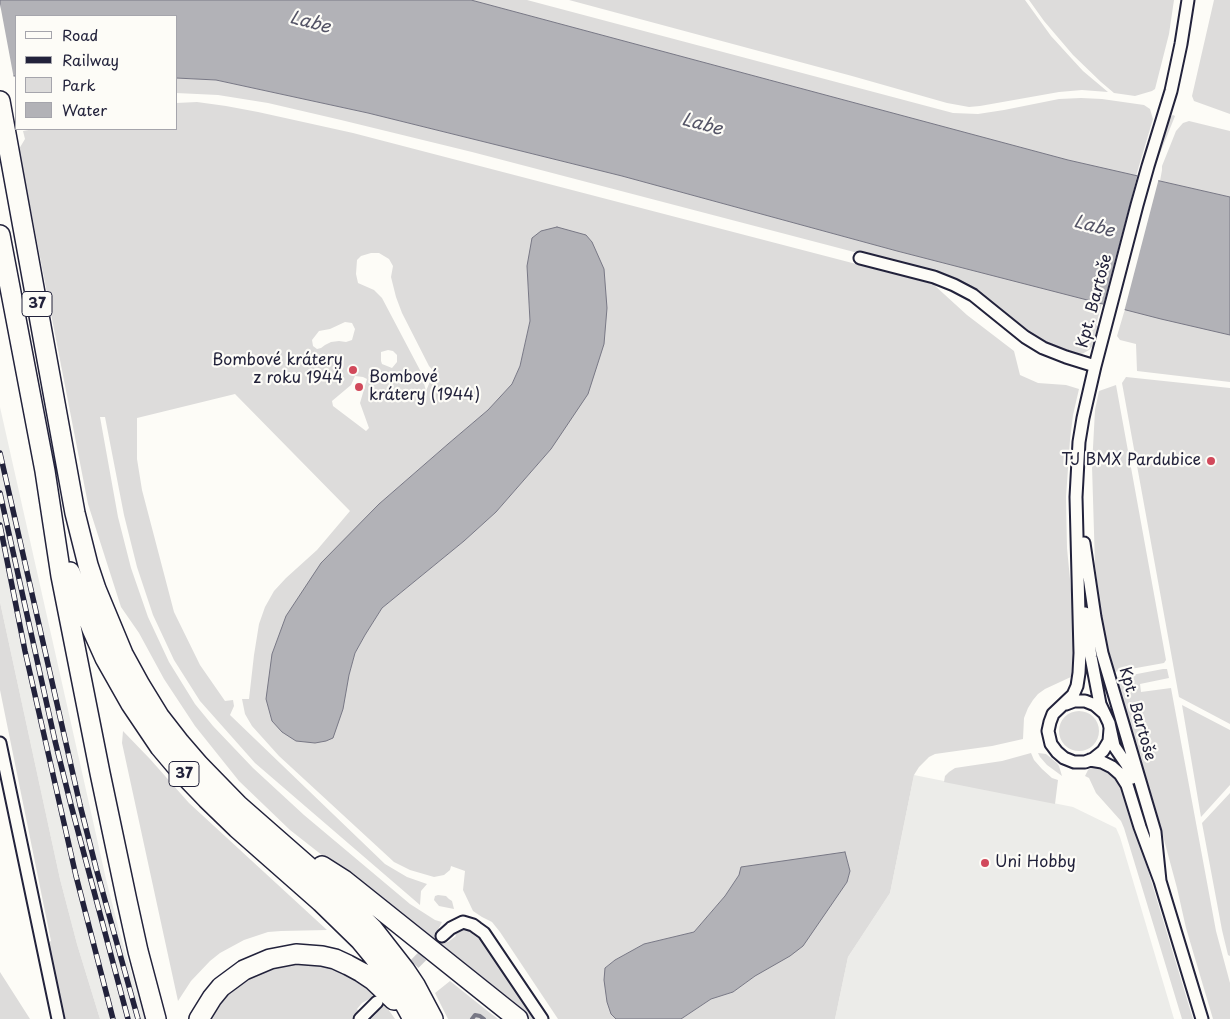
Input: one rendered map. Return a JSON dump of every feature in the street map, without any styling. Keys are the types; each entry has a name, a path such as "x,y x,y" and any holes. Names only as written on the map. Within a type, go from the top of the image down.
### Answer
{"main road":[{"name":"37","path":"0,101 75,513 96,589 123,654 159,716 199,765 238,805 327,884 373,929 405,970 433,1019"},
{"name":"37","path":"0,235 45,471 66,558 74,584 105,658 131,704 160,747 182,773 237,828 321,902 360,940 396,988 413,1019"},
{"path":"45,471 61,576 102,782 129,910 156,1019"},
{"path":"275,839 344,880 518,1019"},
{"path":"199,1019 212,998 221,988 244,970 270,959 296,954 335,959 361,972 394,1000 407,1019"}],"street":[{"name":"Kpt. Bartoše","path":"1188,0 1171,91 1148,166 1085,409 1079,442 1076,496 1079,673 1071,699 1056,712 1050,722 1048,731 1051,744 1060,755 1069,760 1079,762 1090,760 1108,764 1124,779 1160,881 1202,1019"},
{"path":"860,258 934,277 954,285 972,295 1025,337 1043,348 1066,358 1095,366"},
{"name":"Kpt. Bartoše","path":"1076,496 1101,645 1155,832 1160,881"},
{"name":"Kpt. Bartoše","path":"1078,552 1092,664 1100,704 1109,723 1114,746 1123,758 1131,775 1147,826 1160,881"},
{"name":"Kpt. Bartoše","path":"1064,704 1074,701 1085,701 1095,704 1105,714"},
{"name":"Kpt. Bartoše","path":"1090,760 1100,754 1105,748 1109,741 1110,729"},
{"path":"0,743 58,1019"},
{"path":"442,936 451,928 463,922 473,924 478,928 484,933 542,1019"},
{"path":"360,1019 377,1002"}],"shaded area":[{"path":"0,407 106,879 145,1019 100,1019 77,944 60,879 0,602"},
{"path":"914,775 1073,807 1116,828 1174,1019 835,1019 848,957 890,893"}],"green space":[{"path":"471,0 527,0 953,113 978,114 1059,99 1081,98 1144,105 1150,109 1153,119 1136,176 1068,160"},
{"path":"569,0 1025,0 1051,36 1083,71 1108,92 1082,90 1059,92 969,107 947,103"},
{"path":"1029,0 1174,0 1169,34 1155,89 1135,96 1114,93 1073,55"},
{"path":"1214,0 1230,0 1230,114 1194,101 1192,96"},
{"path":"178,78 216,80 368,113 622,176 897,251 1102,303 1096,325 1099,327 1093,346 1089,350 1082,354 1062,351 1036,338 942,275 472,152 268,103 218,95 178,93"},
{"path":"197,102 258,112 353,133 933,284 967,315 1014,351 1020,375 1038,383 1066,385 1079,389 1073,415 1066,497 1067,548 1074,627 1073,676 1045,689 1033,700 1024,718 1023,739 992,746 935,754 919,767 914,775 890,893 848,957 835,1019 681,1019 711,999 733,992 755,976 828,909 847,882 850,871 845,852 739,875 725,896 694,932 644,944 615,960 605,968 611,1014 616,1019 558,1019 500,932 492,922 473,911 463,890 465,871 451,866 450,870 444,875 434,877 410,870 394,862 279,756 252,726 245,714 242,699 249,699 259,624 265,607 274,591 317,550 350,511 235,394 137,418 137,459 142,490 174,612 200,665 225,701 233,700 234,706 230,715 385,864 407,877 427,884 421,891 420,905 255,763 200,701 174,660 153,615 137,567 124,515 105,417 100,417 118,517 131,568 148,617 169,662 195,704 253,768 304,815 410,904 435,920 442,922 436,934 438,940 448,942 456,936 454,932 463,929 469,929 481,936 535,1017 534,1019 528,1019 290,830 239,781 195,726 164,679 139,633 121,607 88,504 19,149 25,139 23,131 178,130 178,103","holes":["379,253 389,259 393,266 391,277 402,313 429,366 434,372 426,391 421,372 382,298 374,290 358,283 356,274 357,260 361,256","527,266 551,449 496,512 464,541 382,608 355,653 349,675 358,527 379,504 488,410 512,384 520,366 530,321","345,322 352,323 355,329 352,340 331,342 317,349 313,346 312,340 319,331 330,329","393,351 397,355 397,362 392,368 382,364 381,361 381,352","355,376 367,379 360,403 369,428 366,431 333,406 332,401 351,385"]},
{"path":"1173,115 1175,116 1157,161 1156,158 1169,118"},
{"path":"1189,121 1230,131 1230,197 1160,181 1162,166 1176,131 1183,123"},
{"path":"1125,309 1230,335 1230,382 1137,371 1136,344 1120,340 1117,336"},
{"path":"1126,377 1230,388 1230,724 1179,697 1122,383"},
{"path":"1116,385 1166,660 1164,663 1114,672 1102,621 1095,565 1092,466 1095,410 1099,391"},
{"path":"0,602 60,879 77,944 100,1019 52,1019 37,948 51,941 0,690"},
{"path":"1167,669 1169,678 1140,684 1141,692 1171,688 1216,931 1230,983 1230,1019 1213,1019 1186,928 1156,810 1116,678"},
{"path":"1182,705 1230,730 1230,785 1201,817"},
{"path":"1083,711 1090,714 1096,720 1099,731 1098,739 1090,748 1083,751 1075,751 1068,748 1060,739 1059,727 1062,720 1071,712"},
{"path":"123,731 189,803 327,930 268,932 244,940 220,953 210,961 191,981 178,1001 122,743"},
{"path":"1031,753 1042,769 1052,778 1058,780 1055,804 944,782 945,776 955,768 1002,761"},
{"path":"1038,753 1046,754 1057,763 1062,776 1047,765"},
{"path":"1092,767 1107,771 1124,791 1193,1019 1182,1019 1124,828 1121,821 1096,793 1089,778 1085,776"},
{"path":"1230,793 1230,956 1228,955 1222,930 1202,823"},
{"path":"435,896 446,896 452,901 454,909 439,906 434,900"},
{"path":"305,961 343,970 379,996 395,1019 371,1019 381,1004 374,997 362,1003 357,1009 359,1012 352,1019 207,1019 218,1002 242,980 272,966"},
{"path":"0,972 30,1019 0,1019"},
{"path":"450,981 498,1019 448,1019 435,993"}],"water":[{"name":"Labe","path":"0,0 471,0 1068,160 1230,197 1230,335 897,251 622,176 368,113 216,80 178,78 178,15 15,15 15,76 0,76"},
{"path":"557,227 586,235 592,242 604,269 607,308 604,344 588,394 551,449 496,512 464,541 382,608 355,653 343,709 333,738 315,743 296,741 282,732 272,721 266,699 272,654 286,616 321,563 379,504 488,410 512,384 520,366 530,321 527,266 532,238 541,231"},
{"path":"845,852 850,871 847,882 803,946 790,956 755,976 733,992 711,999 681,1019 616,1019 611,1014 604,980 605,968 615,960 644,944 694,932 725,896 739,875 741,867"}],"pier":[{"path":"0,4 14,79 0,79"},
{"path":"1138,173 1159,178 1124,312 1103,306"}],"waterway":[{"path":"472,1019 475,1015 484,1019"}],"tunnel":[{"path":"403,976 442,936"}],"railway":[{"path":"0,453 80,805 138,1019"},
{"path":"0,493 55,741 128,1019"},
{"path":"0,525 25,651 76,876 113,1019"}],"place":[{"name":"Bombové krátery z roku 1944","path":"353,370"},
{"name":"Bombové krátery (1944)","path":"359,387"},
{"name":"TJ BMX Pardubice","path":"1211,461"},
{"name":"Uni Hobby","path":"985,863"}]}
